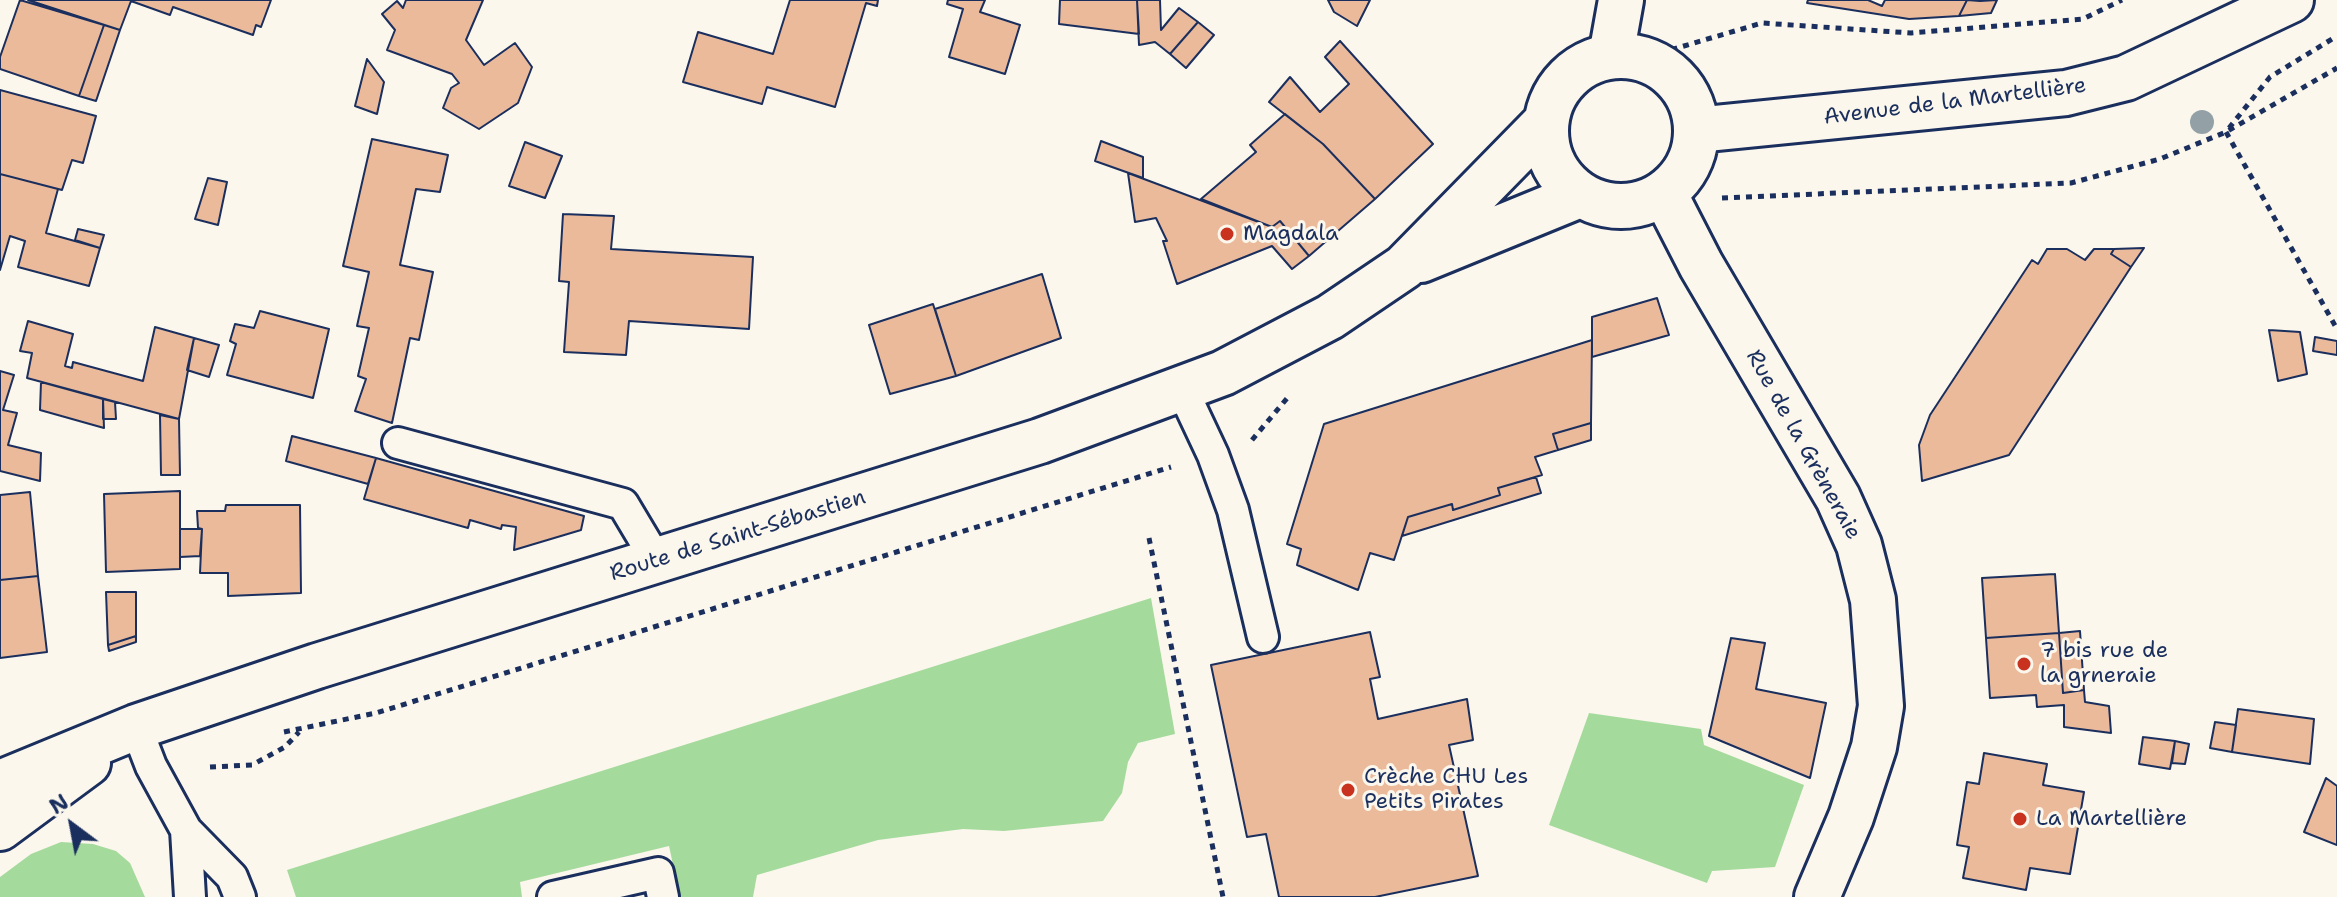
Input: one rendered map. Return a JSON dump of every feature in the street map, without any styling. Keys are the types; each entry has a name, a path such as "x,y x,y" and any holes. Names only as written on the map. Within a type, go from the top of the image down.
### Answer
{"street":[{"path":"1621,0 1626,57"},
{"name":"Avenue de la Martellière","path":"1696,130 2066,93 2126,78 2291,0"},
{"path":"1626,57 1660,66 1681,85 1690,101 1696,130 1690,159 1670,187 1626,206 1602,204 1580,195 1554,168 1547,150 1546,122 1557,90 1571,74 1590,62 1626,57"},
{"name":"Route de Saint-Sébastien","path":"1404,267 1546,122"},
{"name":"Rue de la Grèneraie","path":"1670,187 1701,265 1838,498 1859,545 1873,600 1881,706 1874,747 1851,817 1817,897"},
{"name":"Route de Saint-Sébastien","path":"0,783 136,727 317,666 1040,441 1182,389 1295,337 1404,267 1580,195"},
{"name":"Route de Saint-Sébastien","path":"0,828 136,727"}],"lane":[{"path":"1182,389 1213,455 1233,510 1263,637"},
{"path":"398,443 623,504 657,561"},
{"path":"136,727 151,766 186,830 232,877 240,897"},
{"path":"186,830 190,897"},
{"path":"553,897 658,873 663,897"}],"path":[{"path":"1626,57 1762,23 1911,33 2083,19 2122,0"},
{"path":"2226,132 2270,77 2337,36"},
{"path":"1670,187 1728,199 2071,183 2160,159 2226,132 2337,68"},
{"path":"2226,132 2337,329"},
{"path":"210,767 252,765 285,747 300,731 376,713 964,529 1213,455 1254,440 1295,384"},
{"path":"1149,538 1223,897"}],"green space":[{"path":"1151,598 1175,734 1138,743 1128,762 1122,793 1103,821 1004,831 963,829 878,840 757,875 753,897 680,897 669,846 520,882 522,897 296,897 287,870"},
{"path":"1589,713 1701,729 1704,745 1804,785 1775,867 1712,871 1707,883 1549,825"},
{"path":"61,842 93,844 116,851 130,863 145,897 0,897 0,877 31,854"}],"building":[{"path":"20,0 104,25 79,96 0,69 0,57"},
{"path":"28,0 271,0 261,27 256,25 253,35 173,7 170,15 131,1 120,30"},
{"path":"406,0 483,0 466,40 484,65 515,43 532,67 518,103 479,129 443,108 451,88 459,83 452,74 387,50 395,30 382,14 397,1 403,8"},
{"path":"790,0 878,0 877,6 866,3 835,107 767,87 762,104 683,82 698,32 773,54"},
{"path":"948,0 985,0 980,12 1020,25 1005,74 949,57 963,9 947,4"},
{"path":"1060,0 1137,0 1139,34 1059,24"},
{"path":"1137,0 1160,0 1161,30 1179,8 1198,22 1170,54 1155,42 1139,45"},
{"path":"1328,0 1370,0 1357,26 1334,12"},
{"path":"1808,0 1868,0 1882,6 1885,0 1967,0 1959,16 1909,19 1807,3"},
{"path":"1967,0 1997,0 1991,13 1959,16"},
{"path":"1198,22 1214,35 1186,68 1170,54"},
{"path":"104,25 120,30 96,101 79,96"},
{"path":"1340,41 1433,144 1375,199 1323,144 1269,102 1290,77 1320,112 1349,84 1325,57"},
{"path":"367,59 384,82 377,114 355,106"},
{"path":"0,90 96,116 83,163 72,160 62,190 0,174"},
{"path":"1285,114 1323,144 1375,199 1309,256 1280,221 1272,227 1201,199 1256,152 1250,145"},
{"path":"372,139 448,155 440,192 416,189 400,265 433,272 419,340 410,338 392,423 355,411 366,379 358,376 369,328 357,326 369,272 343,266"},
{"path":"1101,141 1143,157 1143,178 1095,161"},
{"path":"525,142 562,156 545,198 509,186"},
{"name":"Magdala","path":"1128,173 1272,227 1280,221 1309,256 1292,269 1272,246 1177,284 1163,241 1167,241 1156,218 1135,222"},
{"path":"0,174 58,189 46,233 100,248 89,286 18,267 25,241 10,236 0,270"},
{"path":"208,178 227,182 218,225 195,219"},
{"path":"563,214 614,216 611,249 753,257 749,329 629,321 626,355 564,352 569,282 559,281"},
{"path":"78,229 104,235 100,248 75,240"},
{"path":"2144,248 2131,267 2111,254 2114,249"},
{"path":"2047,249 2067,249 2085,260 2094,249 2114,249 2111,254 2131,267 2009,455 1922,481 1919,445 1930,415 2032,260 2038,264"},
{"path":"1042,274 1061,338 956,376 935,309"},
{"path":"1657,298 1669,335 1592,357 1592,317"},
{"path":"933,304 956,376 890,394 869,325"},
{"path":"260,311 329,329 313,398 227,375 236,344 230,341 235,324 254,328"},
{"path":"28,321 73,334 65,366 72,368 73,362 143,381 155,327 194,338 179,419 27,378 32,353 20,351"},
{"path":"2269,330 2300,332 2307,374 2278,381"},
{"path":"2315,337 2337,341 2337,355 2313,351"},
{"path":"194,338 219,345 209,377 187,370"},
{"path":"1592,340 1591,423 1553,434 1558,450 1535,457 1542,475 1498,488 1500,495 1453,510 1452,504 1408,517 1394,560 1370,553 1358,590 1297,565 1301,549 1287,544 1324,424"},
{"path":"0,371 14,375 3,410 17,413 8,445 41,453 40,481 0,471"},
{"path":"41,382 103,399 104,428 40,410"},
{"path":"103,399 115,402 116,419 103,419"},
{"path":"160,415 179,419 180,475 161,475"},
{"path":"1591,423 1591,440 1558,450 1553,434"},
{"path":"292,436 376,458 368,484 286,461"},
{"path":"376,458 584,516 581,530 514,550 516,527 502,525 501,529 470,520 468,528 364,499"},
{"path":"1536,477 1541,493 1402,536 1408,517 1452,504 1453,510 1500,495 1498,488"},
{"path":"180,491 180,569 106,572 104,494"},
{"path":"30,492 38,576 0,580 0,495"},
{"path":"226,505 300,505 301,593 228,596 228,573 200,573 202,529 198,528 197,511 225,511"},
{"path":"180,529 202,529 200,556 180,557"},
{"path":"2055,574 2059,633 1986,638 1982,578"},
{"path":"38,576 47,652 0,658 0,580"},
{"path":"106,592 136,592 136,636 108,645"},
{"path":"2080,631 2084,690 2063,693 2059,633"},
{"name":"Crèche CHU Les Petits Pirates","path":"1370,632 1380,677 1370,679 1378,719 1467,699 1473,740 1449,745 1478,876 1375,897 1279,897 1266,834 1247,837 1211,665"},
{"name":"7 bis rue de la grneraie","path":"2059,633 2063,693 2084,690 2085,702 2109,706 2111,733 2064,727 2064,705 2037,707 2036,695 1990,698 1986,638"},
{"path":"136,636 136,642 109,651 108,645"},
{"path":"1731,638 1765,643 1756,689 1826,703 1810,778 1709,736"},
{"path":"2238,709 2314,719 2310,764 2232,752"},
{"path":"2215,722 2236,725 2232,752 2210,748"},
{"path":"2143,737 2175,741 2170,769 2139,764"},
{"path":"2175,741 2189,744 2185,764 2172,763"},
{"name":"La Martellière","path":"1984,753 2047,764 2043,785 2084,792 2070,874 2030,868 2026,890 1963,878 1969,847 1957,845 1967,782 1979,784"},
{"path":"2326,778 2337,786 2337,845 2304,832"}],"place":[{"name":"Magdala","path":"1227,234"},
{"name":"7 bis rue de la grneraie","path":"2024,664"},
{"name":"Crèche CHU Les Petits Pirates","path":"1348,790"},
{"name":"La Martellière","path":"2020,819"}]}
